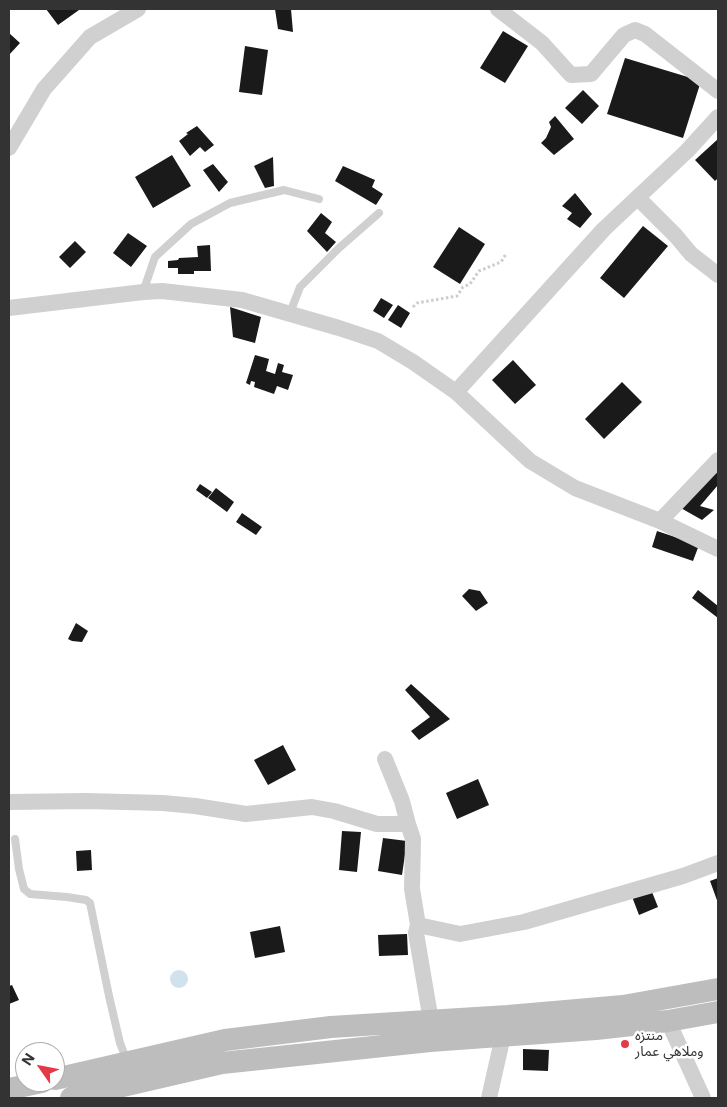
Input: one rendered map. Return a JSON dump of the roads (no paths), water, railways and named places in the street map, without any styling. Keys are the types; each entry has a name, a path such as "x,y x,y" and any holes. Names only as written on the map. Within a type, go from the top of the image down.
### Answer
{"main road":[{"path":"65,1077 225,1040 331,1027 623,1006 718,989"},
{"path":"71,1098 222,1063 430,1040 596,1029 668,1021 718,1012"}],"street":[{"path":"9,148 44,88 90,37 138,9"},
{"path":"498,9 542,43 570,75 591,74 624,35 636,30 645,34 718,91"},
{"path":"456,392 604,228 687,151 718,117"},
{"path":"638,198 691,254 718,275"},
{"path":"9,308 162,291 242,300 378,341 414,362 456,392 530,461 575,488 660,521 718,549"},
{"path":"660,521 718,460"},
{"path":"385,760 402,800 413,839 412,889 418,926 416,933 431,1020"},
{"path":"9,802 86,801 163,804 246,814 312,807 334,810 376,824 408,824"},
{"path":"418,926 460,934 524,922 683,876 718,863"},
{"path":"668,1021 703,1098"},
{"path":"489,1098 503,1036"}],"lane":[{"path":"143,292 155,257 191,224 230,203 284,190 319,199"},
{"path":"290,313 300,287 339,248 380,213"},
{"path":"16,839 19,869 24,889 30,894 67,897 86,900 90,903 120,1043 128,1063"}],"water":[{"path":"175,970 183,970 188,975 186,986 175,988 170,983 170,975"}],"place":[{"name":"منتزه وملاهي عمار","path":"625,1044"}]}
